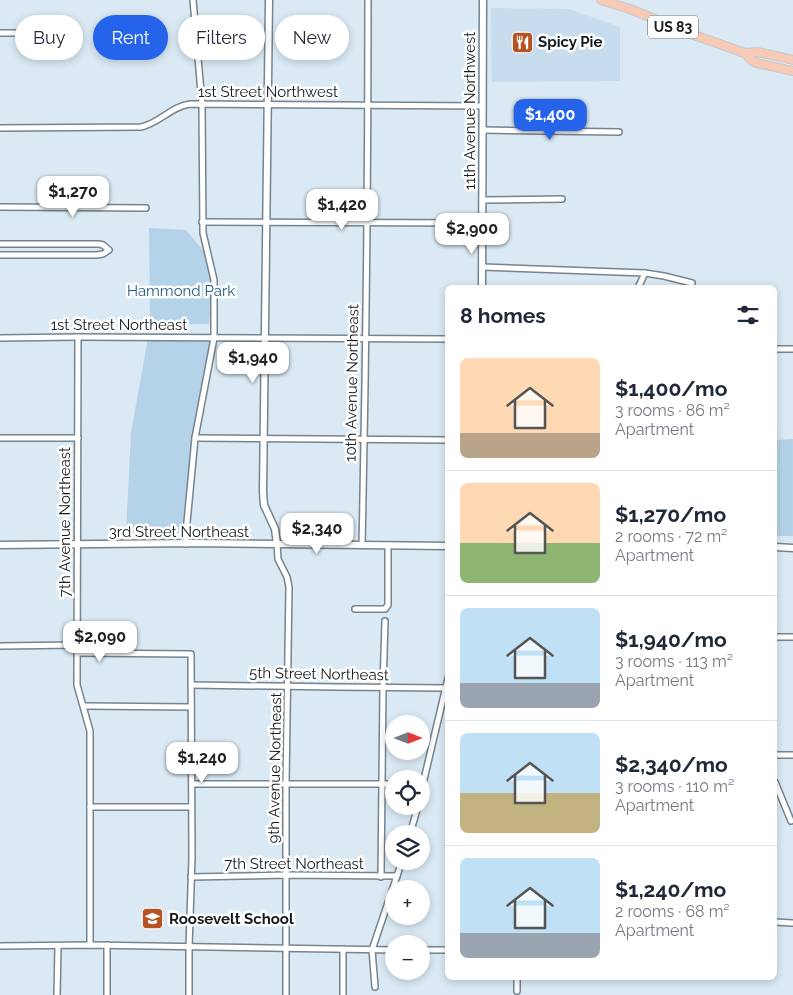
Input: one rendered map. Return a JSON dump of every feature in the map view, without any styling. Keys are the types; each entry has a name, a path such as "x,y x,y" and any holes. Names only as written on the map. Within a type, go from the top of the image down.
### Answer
{"main road":[{"name":"US 83","path":"600,0 630,9 745,54 757,63 793,71"},
{"name":"US 83","path":"745,54 758,52 793,60"}],"street":[{"path":"186,544 195,438 214,338 214,280 202,222 202,104 193,0"},
{"path":"269,0 263,501 265,509 276,529 277,544"},
{"name":"10th Avenue Northeast","path":"362,545 366,339 368,0"},
{"name":"11th Avenue Northwest","path":"482,285 483,0"},
{"path":"0,33 15,33"},
{"name":"1st Street Northwest","path":"0,128 141,127 153,123 180,106 190,104 482,106"},
{"path":"482,130 619,132"},
{"path":"482,200 562,199"},
{"path":"0,207 146,208"},
{"path":"202,222 483,223"},
{"path":"0,244 99,244 109,250 96,255 0,256"},
{"path":"483,267 644,273 692,283"},
{"path":"639,285 644,273"},
{"name":"7th Avenue Northeast","path":"78,337 77,685 90,731 90,945"},
{"name":"1st Street Northeast","path":"0,338 445,340"},
{"path":"777,349 793,349"},
{"path":"0,438 78,438"},
{"path":"195,438 445,440"},
{"name":"3rd Street Northeast","path":"0,545 277,544 445,546"},
{"name":"9th Avenue Northeast","path":"277,544 278,559 287,577 289,587 286,784 286,995"},
{"path":"355,609 385,609 388,605 388,546"},
{"path":"777,547 793,548"},
{"path":"382,877 385,620"},
{"path":"777,637 793,637"},
{"path":"0,646 77,645"},
{"path":"77,653 191,654 192,784 189,995"},
{"name":"5th Street Northeast","path":"191,685 445,688"},
{"path":"426,770 445,692"},
{"path":"84,706 191,707"},
{"path":"777,755 793,755"},
{"path":"192,784 382,784"},
{"path":"777,787 791,821"},
{"path":"90,807 191,807"},
{"path":"375,987 372,950 399,870"},
{"name":"7th Street Northeast","path":"191,877 286,875 397,876"},
{"path":"777,922 793,922"},
{"path":"0,946 90,945 385,950"},
{"path":"57,995 58,946"},
{"path":"107,946 107,995"},
{"path":"343,949 343,995"},
{"path":"430,950 445,950"},
{"path":"517,980 517,991"}],"shaded area":[{"path":"491,8 569,9 620,27 620,81 492,82"}],"green space":[{"name":"Hammond Park","path":"149,228 186,230 207,255 212,290 209,324 150,324"},
{"name":"Hammond Park","path":"148,338 214,338 195,438 186,533 126,532 131,433"},
{"path":"793,439 793,536 777,536 777,440"}],"place":[{"name":"Spicy Pie","path":"522,42"},
{"name":"Roosevelt School","path":"153,919"}]}
